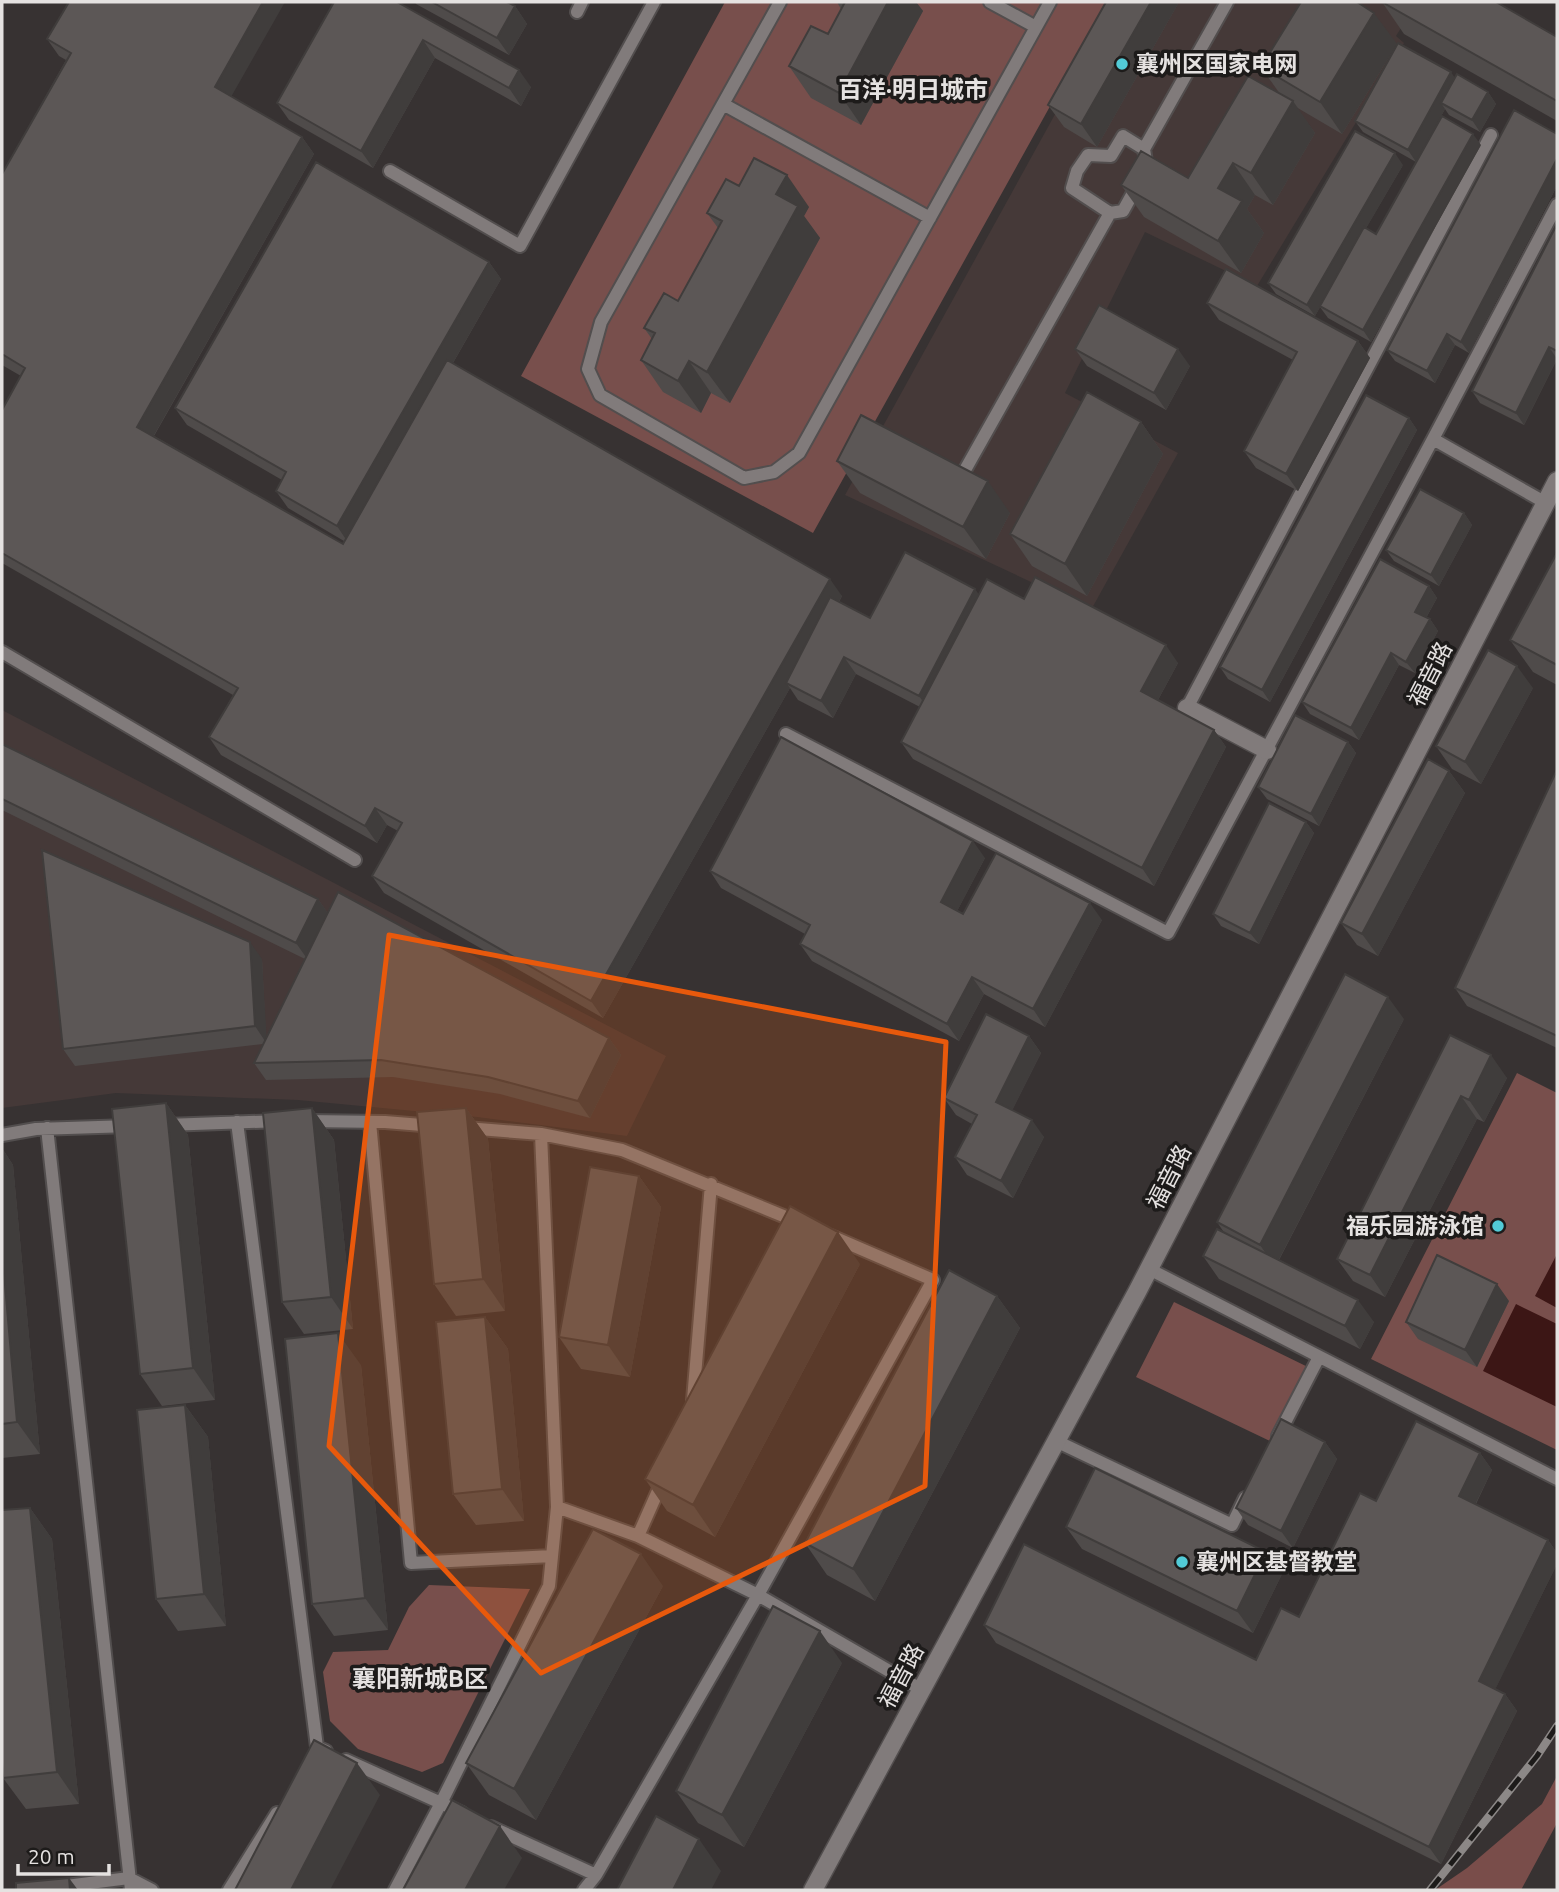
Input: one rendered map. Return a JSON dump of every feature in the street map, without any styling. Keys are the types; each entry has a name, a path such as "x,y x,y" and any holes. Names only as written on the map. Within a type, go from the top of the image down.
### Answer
{"street":[{"name":"福音路","path":"813,1890 1149,1269 1557,481"},
{"path":"1187,708 1267,750"}],"lane":[{"path":"390,171 520,246 654,2"},
{"path":"780,2 601,322 588,369 600,395 744,478 774,472 799,453 1050,2"},
{"path":"990,2 1036,27"},
{"path":"1144,149 1122,136 1111,156 1088,155 1077,171 1072,188 1110,213 1122,211 1147,168 1144,149 1227,2"},
{"path":"723,104 930,218"},
{"path":"1187,708 1491,135"},
{"path":"786,734 1168,933 1557,205"},
{"path":"965,470 1110,213"},
{"path":"1433,439 1546,503"},
{"path":"2,652 355,860"},
{"path":"237,1122 314,1752 441,1803 596,1875"},
{"path":"2,1135 47,1129 237,1122 370,1122 541,1135 622,1150 711,1184 933,1280 758,1595 596,1875 584,1890"},
{"path":"370,1122 411,1563 552,1556"},
{"path":"47,1129 130,1884"},
{"path":"395,1890 550,1586 557,1507 541,1135"},
{"path":"692,1419 711,1184"},
{"path":"1149,1269 1557,1479"},
{"path":"1274,1443 1319,1357"},
{"path":"1056,1441 1232,1525 1250,1489"},
{"path":"638,1535 670,1465"},
{"path":"557,1507 638,1535 758,1595 922,1690"},
{"path":"229,1890 284,1802"},
{"path":"35,1890 130,1884 152,1890"}],"highlighted area":[{"path":"389,935 946,1042 925,1486 541,1673 329,1446"}],"shaded area":[{"path":"725,2 1108,2 813,533 521,376"},
{"name":"襄州区国家电网","path":"1117,2 1417,2 1396,36 1404,43 1257,286 1145,232 1065,393 1178,453 1091,610 845,495"},
{"path":"2,710 666,1056 627,1136 477,1117 298,1100 116,1093 2,1108"},
{"name":"福乐园游泳馆","path":"1517,1073 1557,1093 1557,1450 1371,1359"},
{"path":"1557,1254 1557,1308 1535,1296"},
{"path":"1174,1302 1312,1369 1274,1443 1136,1377"},
{"path":"1516,1304 1557,1324 1557,1407 1483,1371"},
{"path":"429,1585 530,1589 443,1763 422,1772 358,1749 330,1721 323,1672 333,1652 388,1650 409,1607"},
{"path":"1557,1776 1557,1823 1521,1890 1435,1890 1467,1868 1542,1804"}],"building":[{"path":"69,2 263,2 215,87 302,137 137,427 343,544 447,360 830,579 591,1001 372,876 402,823 375,808 365,826 209,737 238,688 2,553 2,410 25,368 2,354 2,174 71,53 47,39"},
{"path":"334,2 397,2 519,70 509,88 423,40 361,151 277,103"},
{"path":"432,2 507,2 515,6 497,38"},
{"path":"845,2 888,2 839,93 789,66 811,26 828,34"},
{"path":"1106,2 1151,2 1081,124 1048,105"},
{"path":"1301,2 1357,2 1374,13 1320,102 1261,67"},
{"path":"1382,2 1496,2 1557,37 1557,101"},
{"path":"1398,43 1451,72 1408,150 1355,121"},
{"path":"1457,74 1488,92 1472,120 1441,103"},
{"path":"1248,76 1293,101 1251,173 1233,163 1218,188 1242,201 1218,241 1121,185 1141,151 1188,178"},
{"path":"1514,110 1557,134 1557,159 1461,342 1447,334 1427,371 1387,350"},
{"path":"1442,116 1473,134 1363,330 1320,306 1364,227 1376,234"},
{"path":"1355,131 1395,153 1307,305 1268,283"},
{"path":"754,158 787,175 776,194 798,206 707,372 689,361 678,381 641,360 655,333 644,328 664,293 678,301 722,221 707,213 726,179 739,186"},
{"path":"316,162 489,262 337,526 276,491 286,472 175,408"},
{"path":"1557,224 1557,351 1549,347 1516,413 1472,391"},
{"path":"1226,269 1358,341 1286,474 1244,451 1297,352 1207,303"},
{"path":"1099,305 1178,349 1154,393 1075,349"},
{"path":"1087,392 1141,422 1065,564 1010,534"},
{"path":"1366,395 1409,418 1262,690 1220,667"},
{"path":"861,415 988,481 963,527 837,461"},
{"path":"1420,489 1464,513 1431,575 1386,550"},
{"path":"905,552 975,589 919,696 844,657 821,701 786,683 830,597 870,618"},
{"path":"1557,553 1557,665 1510,640"},
{"path":"1380,559 1429,586 1415,612 1430,619 1406,662 1391,653 1351,728 1302,702"},
{"path":"1035,577 1166,645 1141,691 1214,730 1142,868 901,742 987,579 1024,599"},
{"path":"1488,650 1517,666 1465,762 1436,746"},
{"path":"1295,715 1348,742 1311,814 1258,787"},
{"path":"781,737 973,841 941,902 963,914 996,853 1090,903 1033,1009 972,977 947,1024 800,944 810,925 710,871"},
{"path":"2,744 318,899 296,943 2,799"},
{"path":"1428,759 1449,771 1362,934 1341,923"},
{"path":"1557,770 1557,1036 1455,988"},
{"path":"1269,803 1306,822 1250,933 1213,914"},
{"path":"42,850 250,942 255,1026 63,1049"},
{"path":"338,892 609,1038 578,1101 488,1077 381,1060 254,1063"},
{"path":"1345,974 1388,997 1260,1245 1217,1222"},
{"path":"986,1014 1029,1036 996,1102 1032,1120 1001,1181 955,1157 977,1115 944,1098"},
{"path":"1450,1035 1491,1055 1469,1100 1461,1096 1370,1275 1337,1259"},
{"path":"166,1103 193,1368 140,1374 112,1109"},
{"path":"312,1108 331,1297 282,1302 263,1113"},
{"path":"466,1108 483,1279 434,1284 417,1112"},
{"path":"590,1167 639,1176 608,1345 559,1337"},
{"path":"790,1206 838,1232 693,1505 645,1479"},
{"path":"1217,1229 1358,1300 1345,1326 1203,1256"},
{"path":"2,1251 17,1422 2,1424"},
{"path":"1437,1255 1497,1284 1465,1350 1406,1322"},
{"path":"949,1270 997,1296 853,1569 805,1543"},
{"path":"485,1317 502,1489 453,1494 436,1322"},
{"path":"338,1333 365,1598 312,1604 285,1339"},
{"path":"185,1405 204,1594 156,1599 137,1410"},
{"path":"1281,1419 1325,1442 1281,1531 1236,1508"},
{"path":"1416,1421 1480,1453 1459,1496 1548,1540 1479,1681 1505,1694 1429,1847 984,1625 1024,1544 1256,1660 1281,1608 1299,1617 1360,1493 1376,1501"},
{"name":"襄州区基督教堂","path":"1095,1468 1266,1552 1237,1611 1066,1527"},
{"path":"30,1508 57,1772 3,1778 2,1510"},
{"path":"593,1529 641,1554 514,1789 466,1763"},
{"path":"773,1606 820,1631 722,1815 676,1791"},
{"path":"314,1740 357,1763 291,1890 235,1890"},
{"path":"452,1800 500,1826 465,1890 403,1890"},
{"path":"656,1816 699,1839 673,1890 617,1890"},
{"path":"69,1878 70,1890 16,1890 16,1883"}],"railway":[{"path":"1430,1890 1537,1756 1557,1726"}],"place":[{"name":"襄州区国家电网","path":"1122,64"},
{"name":"福乐园游泳馆","path":"1498,1226"},
{"name":"襄州区基督教堂","path":"1182,1562"}],"district":[{"name":"百洋·明日城市","path":"913,90"},
{"name":"襄阳新城B区","path":"420,1679"}]}
